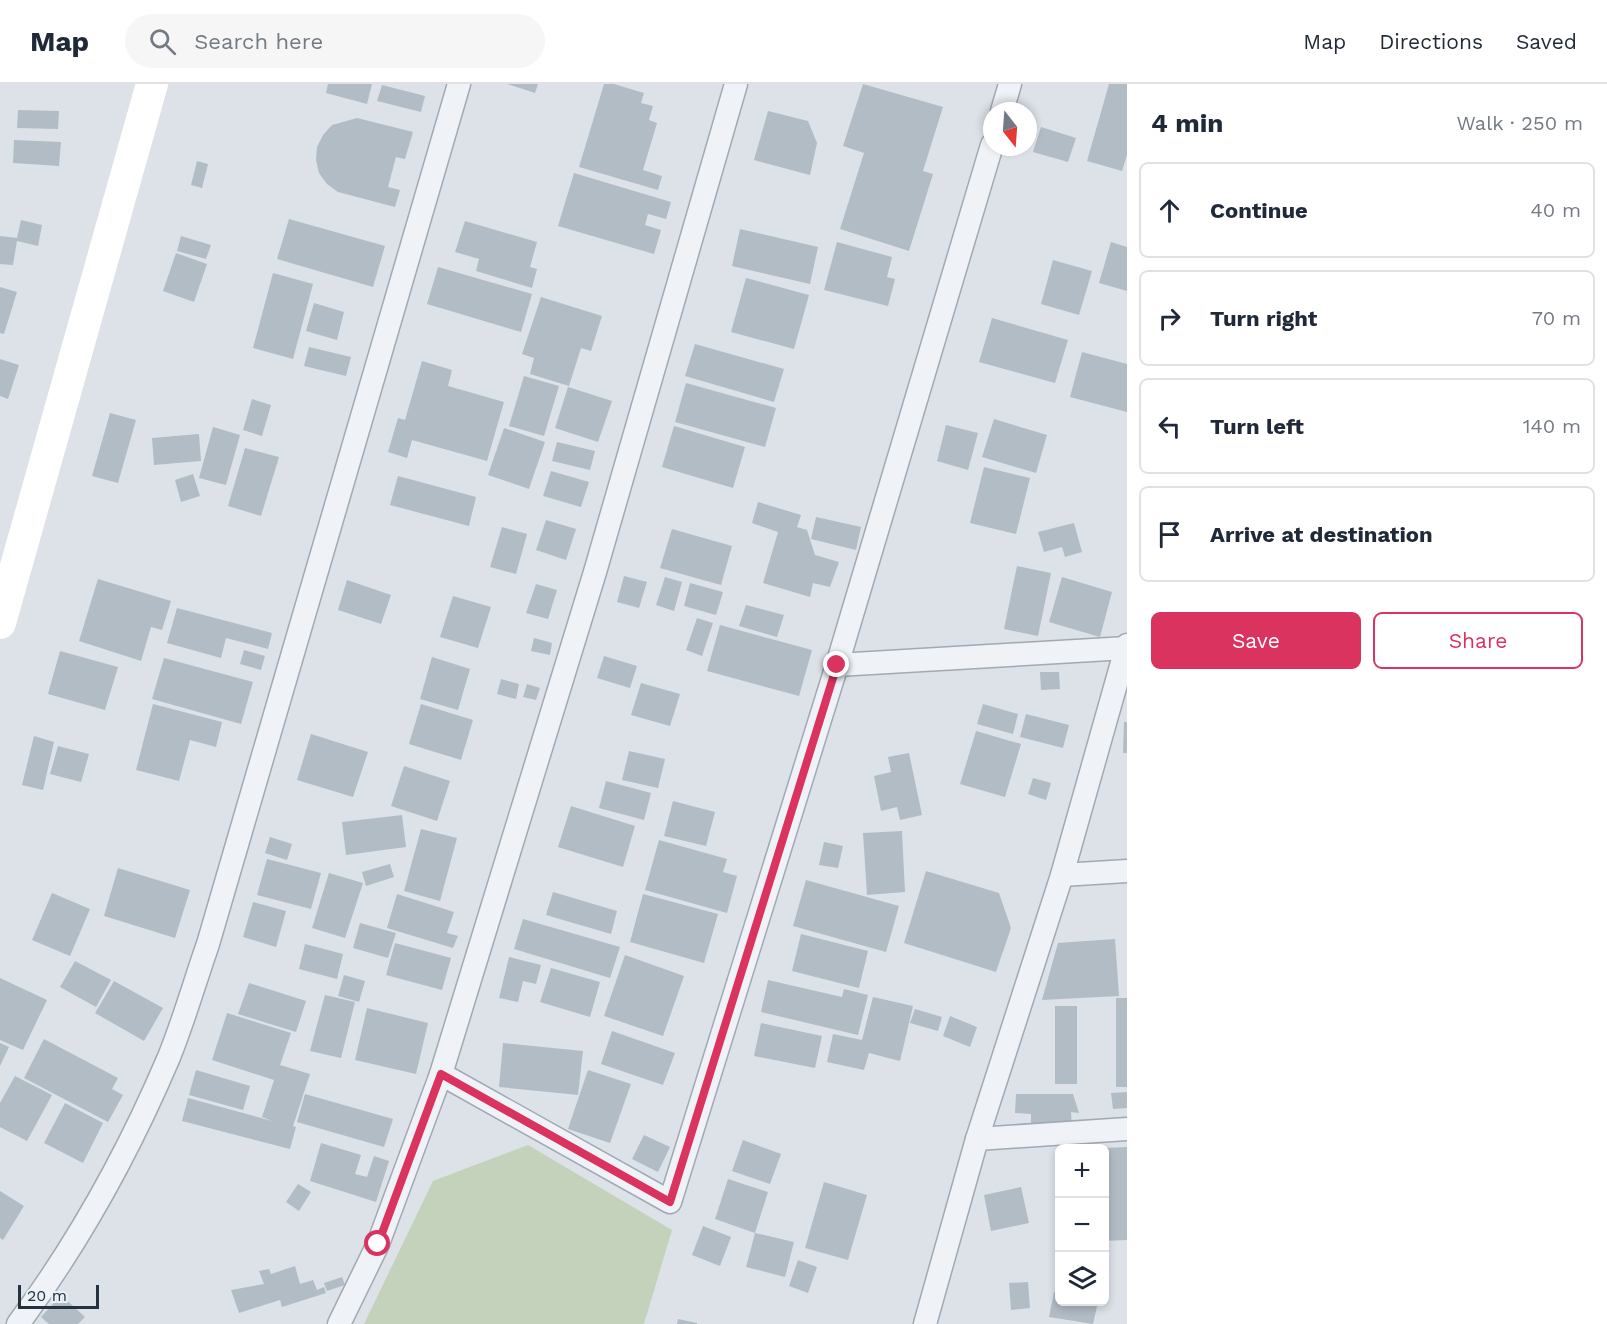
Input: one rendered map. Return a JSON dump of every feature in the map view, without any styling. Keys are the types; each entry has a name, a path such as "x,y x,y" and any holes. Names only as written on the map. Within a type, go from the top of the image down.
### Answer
{"street":[{"path":"0,623 152,84"},
{"path":"18,1324 60,1268 116,1168 169,1056 208,944 459,84"},
{"path":"339,1324 378,1244 441,1074 595,572 736,84"},
{"path":"1005,102 1010,84"},
{"path":"441,1074 670,1202 837,665 989,156"},
{"path":"837,665 1127,647 1062,875 977,1139 925,1324"},
{"path":"1062,875 1127,871"},
{"path":"977,1139 1127,1129"}],"green space":[{"path":"528,1145 672,1230 644,1324 364,1324 433,1181"}],"building":[{"path":"328,84 372,84 367,104 326,93"},
{"path":"507,84 538,84 535,93"},
{"path":"604,84 614,84 644,93 641,103 653,106 649,120 657,123 643,170 662,176 658,190 579,167"},
{"path":"863,84 943,107 923,171 933,174 909,251 840,229 864,153 843,146"},
{"path":"1109,84 1127,84 1127,155 1122,171 1087,161"},
{"path":"382,85 425,96 421,112 377,101"},
{"path":"18,110 59,111 58,129 17,128"},
{"path":"768,111 808,121 817,143 810,175 754,160"},
{"path":"357,118 413,132 405,159 396,157 388,187 400,190 395,207 338,192 327,184 319,173 316,160 317,147 323,135 332,125"},
{"path":"1041,127 1076,138 1068,162 1037,153 1037,140"},
{"path":"14,140 61,142 59,166 13,163"},
{"path":"197,161 208,164 202,188 191,185"},
{"path":"574,173 671,202 666,219 648,214 645,225 661,230 654,254 558,226"},
{"path":"289,219 385,246 373,287 277,259"},
{"path":"21,220 42,225 38,246 17,241 13,265 0,264 0,236 17,238"},
{"path":"465,221 537,242 530,267 537,269 532,288 476,271 479,259 455,252"},
{"path":"740,229 818,247 810,284 732,266"},
{"path":"181,236 211,245 206,259 177,251"},
{"path":"837,242 892,257 887,277 895,279 888,306 824,290"},
{"path":"1111,242 1127,247 1127,291 1099,283"},
{"path":"176,253 207,264 194,302 163,291"},
{"path":"1053,260 1092,271 1079,315 1041,304"},
{"path":"438,267 532,294 521,332 427,304"},
{"path":"273,273 313,284 293,359 253,348"},
{"path":"746,278 809,295 794,349 731,332"},
{"path":"0,287 17,292 4,334 0,333"},
{"path":"541,297 602,316 591,351 581,348 569,386 530,374 534,358 522,354"},
{"path":"314,303 344,312 337,340 306,331"},
{"path":"992,318 1068,340 1055,383 979,362"},
{"path":"695,344 784,369 774,402 685,376"},
{"path":"309,347 351,357 346,376 304,366"},
{"path":"1082,352 1127,364 1127,412 1070,397"},
{"path":"0,359 19,365 8,399 0,396"},
{"path":"422,361 452,370 448,386 504,402 487,461 412,440 407,458 388,452 398,418 405,420"},
{"path":"524,376 559,386 544,436 509,426"},
{"path":"686,383 776,408 765,447 675,422"},
{"path":"568,387 612,401 598,442 555,428"},
{"path":"252,399 271,405 262,436 243,430"},
{"path":"110,413 136,420 118,483 92,476"},
{"path":"994,419 1047,435 1036,473 982,457"},
{"path":"946,425 978,433 968,470 937,461"},
{"path":"674,426 745,447 733,488 662,467"},
{"path":"213,427 240,435 226,485 199,478"},
{"path":"504,428 545,442 529,489 488,475"},
{"path":"199,434 201,461 154,465 152,438"},
{"path":"557,442 595,451 590,470 552,461"},
{"path":"245,448 279,457 261,516 228,506"},
{"path":"984,467 1030,478 1016,534 970,523"},
{"path":"551,471 589,482 581,507 543,496"},
{"path":"193,474 200,496 181,502 175,480"},
{"path":"398,476 476,497 469,526 390,505"},
{"path":"758,502 801,515 797,527 807,530 815,555 839,562 830,587 813,583 810,597 763,583 778,532 752,523"},
{"path":"816,517 861,527 856,550 811,539"},
{"path":"546,520 576,529 566,560 536,550"},
{"path":"1074,523 1082,552 1065,557 1062,547 1044,552 1038,532"},
{"path":"502,527 527,534 516,574 490,567"},
{"path":"672,529 732,546 721,585 660,568"},
{"path":"1017,566 1051,573 1038,636 1004,629"},
{"path":"624,576 647,582 639,608 617,602"},
{"path":"665,577 682,582 674,611 656,605"},
{"path":"1062,577 1112,592 1100,637 1049,622"},
{"path":"98,579 171,601 162,630 151,627 141,661 79,641"},
{"path":"347,580 391,595 381,624 338,610"},
{"path":"690,583 723,592 716,615 684,606"},
{"path":"536,584 557,590 548,619 526,613"},
{"path":"453,596 491,607 478,648 440,637"},
{"path":"746,605 784,615 777,637 739,626"},
{"path":"177,608 272,633 268,649 226,638 221,658 167,643"},
{"path":"697,618 713,623 702,656 686,650"},
{"path":"720,625 812,650 799,696 707,671"},
{"path":"534,638 552,643 550,655 531,651"},
{"path":"244,650 265,656 261,670 240,664"},
{"path":"60,651 118,667 105,710 48,694"},
{"path":"604,656 637,666 630,688 597,678"},
{"path":"432,657 470,669 458,710 420,699"},
{"path":"164,658 253,682 241,724 152,699"},
{"path":"1040,672 1059,672 1060,689 1041,690"},
{"path":"501,679 519,684 516,699 497,694"},
{"path":"641,683 680,694 670,726 631,715"},
{"path":"527,684 540,688 536,700 523,697"},
{"path":"153,704 222,722 216,747 190,740 179,781 136,770"},
{"path":"421,704 473,720 461,760 409,744"},
{"path":"983,704 1018,714 1013,734 977,724"},
{"path":"1026,714 1069,725 1063,748 1020,737"},
{"path":"1124,722 1127,722 1127,753 1123,753"},
{"path":"976,731 1021,744 1005,797 960,784"},
{"path":"311,734 368,752 353,797 297,780"},
{"path":"34,736 54,742 43,790 22,785"},
{"path":"58,746 89,754 81,782 50,774"},
{"path":"629,751 665,759 658,788 622,780"},
{"path":"909,753 922,815 900,820 897,807 881,811 874,776 891,772 888,757"},
{"path":"404,766 450,781 437,821 391,806"},
{"path":"1033,778 1051,783 1046,800 1028,794"},
{"path":"606,781 651,793 644,820 599,808"},
{"path":"673,801 715,812 706,846 664,836"},
{"path":"571,806 635,826 623,867 558,847"},
{"path":"402,815 406,847 346,855 342,822"},
{"path":"421,829 457,838 440,901 404,891"},
{"path":"902,831 905,892 867,895 863,833"},
{"path":"270,837 292,844 287,860 265,853"},
{"path":"659,840 727,859 723,872 737,876 727,913 645,890"},
{"path":"824,842 843,846 838,868 819,865"},
{"path":"267,859 321,873 311,909 257,895"},
{"path":"390,864 394,877 366,886 362,872"},
{"path":"118,868 190,890 175,938 104,916"},
{"path":"926,871 999,893 1011,928 996,972 904,943"},
{"path":"329,873 363,883 345,938 312,928"},
{"path":"806,880 899,906 886,952 793,926"},
{"path":"553,892 617,911 611,934 546,915"},
{"path":"52,893 90,909 70,956 32,940"},
{"path":"397,894 454,912 447,933 458,936 453,948 387,928"},
{"path":"643,894 718,914 704,963 630,942"},
{"path":"253,902 286,911 276,947 243,937"},
{"path":"523,919 620,947 610,978 514,949"},
{"path":"360,923 396,933 388,958 353,948"},
{"path":"801,934 868,951 859,988 792,971"},
{"path":"1115,939 1119,996 1042,1000 1058,943"},
{"path":"395,943 451,958 442,990 386,975"},
{"path":"305,944 343,954 337,979 299,969"},
{"path":"625,955 684,976 663,1036 604,1016"},
{"path":"509,957 541,965 536,984 523,981 518,1002 499,998"},
{"path":"75,961 111,980 96,1007 60,987"},
{"path":"551,968 600,982 590,1017 540,1002"},
{"path":"344,975 365,981 359,1002 338,996"},
{"path":"0,978 47,1000 23,1050 0,1040"},
{"path":"768,980 842,997 844,989 868,995 858,1035 761,1012"},
{"path":"114,981 163,1008 144,1041 95,1013"},
{"path":"249,983 306,1001 296,1032 238,1014"},
{"path":"325,995 355,1002 341,1058 310,1051"},
{"path":"873,997 913,1006 900,1061 869,1053 864,1070 827,1062 833,1034 862,1040"},
{"path":"1116,998 1127,998 1127,1087 1116,1087"},
{"path":"1055,1006 1077,1006 1077,1084 1055,1084"},
{"path":"367,1008 428,1023 416,1074 355,1060"},
{"path":"915,1009 942,1017 938,1031 910,1023"},
{"path":"227,1013 291,1033 280,1065 310,1074 293,1126 296,1127 290,1149 182,1121 188,1098 272,1121 262,1117 274,1080 212,1060"},
{"path":"950,1016 977,1027 970,1047 943,1036"},
{"path":"761,1023 822,1036 815,1068 754,1056"},
{"path":"612,1031 675,1053 663,1085 601,1064"},
{"path":"44,1039 118,1078 112,1089 123,1095 108,1122 24,1078"},
{"path":"0,1043 9,1047 0,1066"},
{"path":"503,1043 583,1051 578,1095 499,1087"},
{"path":"196,1070 250,1086 243,1110 189,1095"},
{"path":"588,1070 631,1084 610,1143 568,1129"},
{"path":"15,1076 52,1095 27,1141 0,1127 0,1103"},
{"path":"1127,1092 1127,1108 1113,1109 1111,1093"},
{"path":"305,1094 393,1119 384,1147 297,1122"},
{"path":"1016,1094 1073,1094 1079,1113 1071,1112 1072,1126 1031,1127 1031,1114 1015,1113"},
{"path":"65,1103 103,1123 83,1163 44,1143"},
{"path":"644,1135 670,1147 658,1172 632,1159"},
{"path":"743,1140 781,1154 770,1184 732,1171"},
{"path":"321,1143 361,1155 355,1174 367,1177 374,1156 389,1161 376,1202 310,1181"},
{"path":"1127,1147 1127,1240 1109,1241 1109,1148"},
{"path":"728,1179 768,1192 755,1233 715,1219"},
{"path":"824,1182 867,1195 848,1260 805,1248"},
{"path":"298,1184 311,1192 299,1211 286,1202"},
{"path":"1021,1187 1029,1223 991,1231 984,1195"},
{"path":"0,1191 24,1206 3,1240 0,1238"},
{"path":"703,1226 731,1237 720,1266 692,1255"},
{"path":"755,1233 794,1242 785,1277 746,1267"},
{"path":"798,1260 817,1267 808,1293 789,1286"},
{"path":"295,1266 300,1284 313,1280 317,1290 324,1287 326,1293 282,1307 280,1300 239,1313 231,1290 264,1284 259,1271 269,1269 271,1274"},
{"path":"342,1277 345,1285 327,1291 324,1283"},
{"path":"1028,1282 1030,1308 1011,1310 1009,1283"},
{"path":"1054,1292 1055,1306 1097,1306 1093,1324 1049,1317"},
{"path":"61,1295 85,1317 78,1324 49,1324 41,1317"},
{"path":"678,1319 697,1323 697,1324 677,1324"}],"route":[{"path":"378,1244 407,1159 441,1074 670,1202 837,665"}]}
